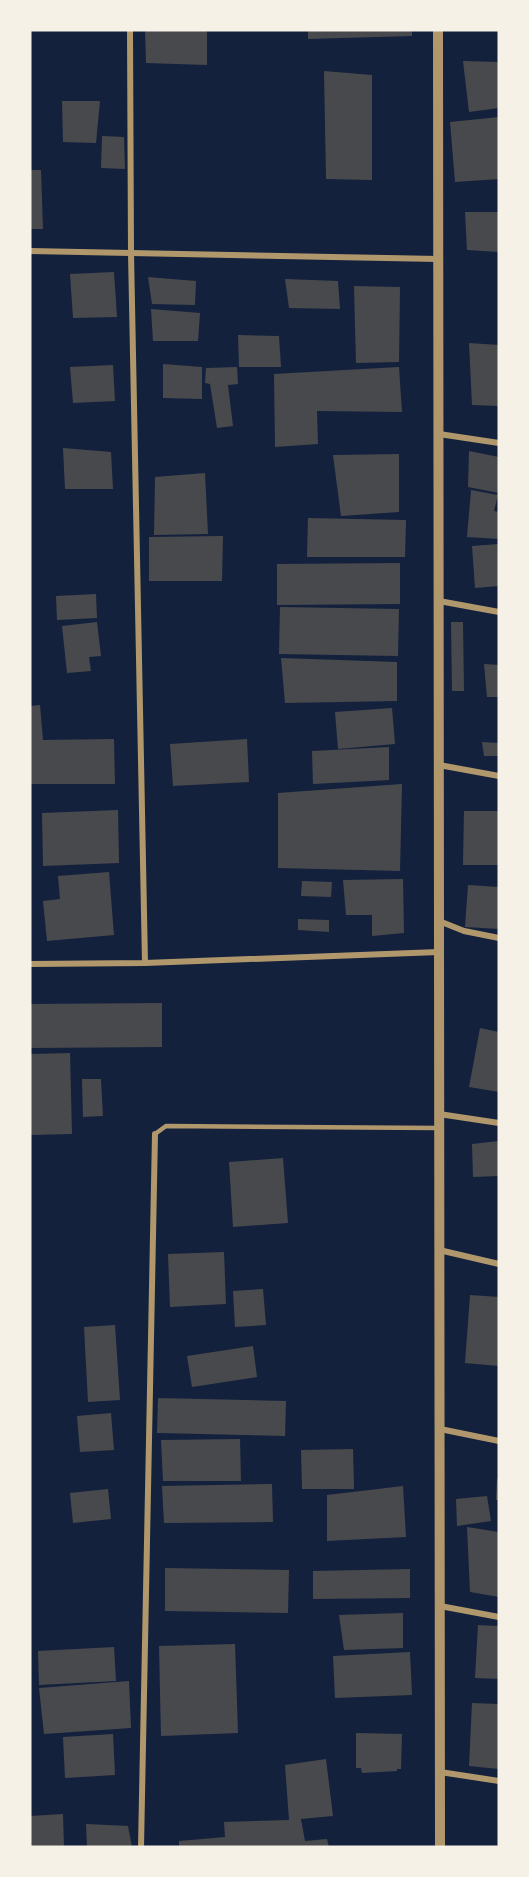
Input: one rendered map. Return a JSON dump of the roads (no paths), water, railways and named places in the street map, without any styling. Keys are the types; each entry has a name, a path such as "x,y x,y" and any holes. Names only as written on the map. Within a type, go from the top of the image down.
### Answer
{"street":[{"path":"130,30 131,253 145,963"},
{"path":"438,30 440,1847"},
{"path":"30,251 438,259"},
{"path":"439,434 499,443"},
{"path":"439,601 499,612"},
{"path":"439,765 499,776"},
{"path":"439,921 464,931 499,938"},
{"path":"30,964 145,963 439,952"},
{"path":"439,1114 499,1123"},
{"path":"141,1847 155,1134"},
{"path":"439,1250 499,1264"},
{"path":"440,1429 499,1441"},
{"path":"440,1606 499,1617"},
{"path":"440,1772 499,1780"}],"lane":[{"path":"155,1134 166,1126 439,1128"}]}
